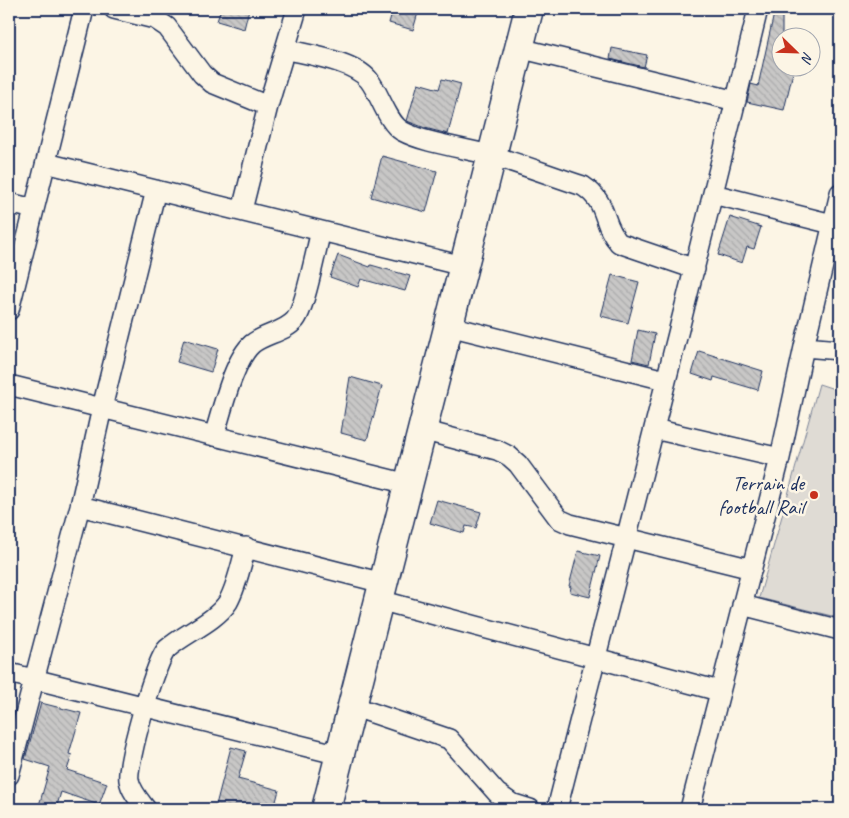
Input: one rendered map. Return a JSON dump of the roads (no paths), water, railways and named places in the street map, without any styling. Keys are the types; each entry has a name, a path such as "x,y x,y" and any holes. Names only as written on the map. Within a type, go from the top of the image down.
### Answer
{"main road":[{"path":"326,809 529,9"}],"street":[{"path":"9,310 84,9"},
{"path":"114,9 154,19 161,23 167,27 202,74 212,82 268,106"},
{"path":"242,210 268,106 297,9"},
{"path":"557,809 665,380 695,269 758,9"},
{"path":"519,48 736,101"},
{"path":"285,50 346,65 361,72 369,80 391,118 400,129 412,136 492,156 583,186 600,201 611,234 620,243 695,269"},
{"path":"46,163 464,266"},
{"path":"9,775 80,506 102,408 156,190"},
{"path":"713,194 832,224"},
{"path":"690,809 780,458 840,195"},
{"path":"9,203 34,209"},
{"path":"214,436 237,365 243,353 253,344 296,320 302,307 321,231"},
{"path":"449,326 665,380"},
{"path":"804,347 840,350"},
{"path":"9,385 408,484"},
{"path":"654,429 780,458"},
{"path":"422,430 497,450 509,456 518,464 559,519 570,524 752,569"},
{"path":"80,506 246,548 596,658 719,691"},
{"path":"146,809 133,792 128,779 144,707 160,660 166,649 221,610 228,601 246,548"},
{"path":"742,605 840,630"},
{"path":"9,673 340,755"},
{"path":"352,706 449,739 497,794 511,803 530,809"}],"place":[{"name":"Terrain de football Rail","path":"814,495"}]}
